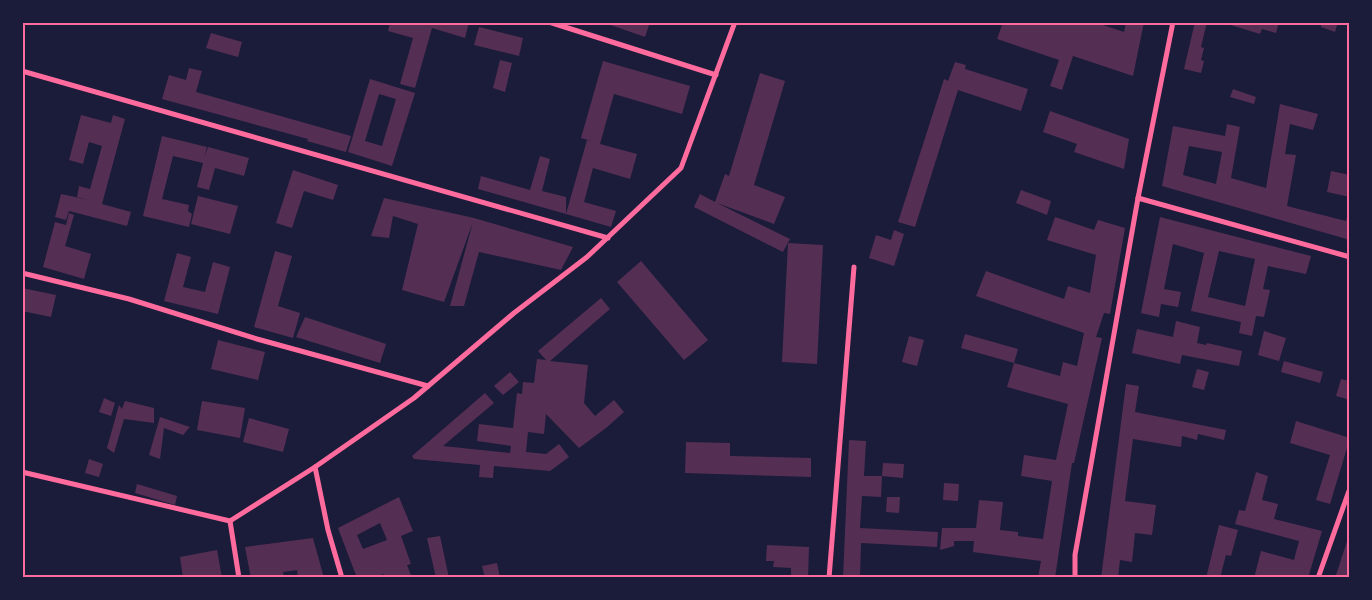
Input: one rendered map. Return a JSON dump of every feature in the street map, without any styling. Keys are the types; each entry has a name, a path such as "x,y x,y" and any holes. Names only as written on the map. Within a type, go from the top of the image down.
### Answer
{"street":[{"path":"550,22 716,75"},
{"path":"22,472 230,521 315,467 428,386 608,238 681,168 735,22"},
{"path":"1075,578 1075,555 1138,198 1174,22"},
{"path":"22,71 608,238"},
{"path":"1138,198 1350,257"},
{"path":"828,578 854,267"},
{"path":"22,273 129,299 257,339 428,386"},
{"path":"315,467 328,530 342,578"},
{"path":"1318,578 1350,488"},
{"path":"230,521 239,578"}],"building":[{"path":"390,22 469,22 465,38 432,28 415,88 400,84 413,38 388,31"},
{"path":"602,22 650,22 645,37"},
{"path":"1003,22 1094,22 1124,32 1126,22 1144,22 1133,76 1073,56 1062,90 1050,86 1059,60 997,39"},
{"path":"1195,22 1207,22 1201,47 1204,48 1201,60 1204,61 1201,73 1184,69"},
{"path":"1279,22 1276,33 1262,29 1260,34 1224,23"},
{"path":"1322,22 1338,22 1335,32 1321,27"},
{"path":"479,27 523,38 519,56 474,45"},
{"path":"211,33 242,42 238,57 206,48"},
{"path":"500,60 512,63 505,92 493,88"},
{"path":"603,61 690,86 682,114 614,94 600,144 637,154 630,179 593,168 584,202 616,211 611,227 566,214 587,140 595,142 581,138"},
{"path":"955,62 966,65 965,69 1028,89 1021,111 958,90 915,227 898,222 944,79 948,81"},
{"path":"189,68 202,71 196,92 351,136 346,152 307,141 308,139 162,99 169,75 186,80"},
{"path":"760,73 785,81 754,185 785,197 774,224 717,203 790,239 783,252 694,207 700,194 715,202 725,174 729,176"},
{"path":"370,79 415,93 392,166 348,152","holes":["379,94 396,99 382,146 365,141"]},
{"path":"1233,89 1256,97 1254,104 1230,97"},
{"path":"1280,104 1318,114 1313,130 1290,124 1285,154 1296,155 1287,206 1346,221 1350,206 1350,240 1162,186 1173,126 1225,136 1227,124 1240,127 1231,178 1266,188","holes":["1189,146 1222,152 1216,184 1183,175"]},
{"path":"1050,111 1129,139 1124,169 1074,152 1077,144 1043,132"},
{"path":"81,115 111,123 113,115 125,119 102,204 131,212 127,226 69,211 66,220 55,217 61,194 89,200 77,197 79,186 90,189 102,146 89,142 83,164 69,160"},
{"path":"162,136 207,147 204,158 208,147 249,158 244,176 215,168 209,190 197,187 203,163 173,156 162,199 189,205 188,211 192,214 189,227 143,216"},
{"path":"540,156 550,159 542,191 566,197 566,214 478,189 481,176 530,190"},
{"path":"293,170 338,185 333,200 304,191 292,228 276,223"},
{"path":"1331,171 1350,175 1350,197 1327,192"},
{"path":"1021,190 1051,201 1047,215 1016,203"},
{"path":"198,196 238,206 230,234 191,224"},
{"path":"384,198 474,218 573,247 561,270 479,252 464,306 450,306 473,222 444,302 402,290 418,224 393,216 389,238 371,236"},
{"path":"69,213 74,215 65,246 91,254 84,279 43,267 55,222 66,225"},
{"path":"1055,217 1094,230 1098,220 1125,228 1110,314 1104,313 1096,337 1102,338 1074,463 1072,463 1055,578 1038,578 1041,561 973,552 974,541 954,541 954,546 940,550 942,528 976,528 979,500 1003,502 1000,530 1018,532 1018,536 1043,539 1052,481 1021,476 1024,455 1056,460 1068,404 1007,387 1014,363 1060,376 1063,362 1077,366 1084,333 976,296 986,271 1064,299 1068,286 1090,293 1096,255 1047,240"},
{"path":"1160,217 1311,256 1306,274 1268,266 1263,289 1270,290 1264,317 1256,316 1252,336 1239,333 1241,322 1191,311 1204,253 1173,244 1164,289 1181,292 1178,307 1161,304 1159,317 1141,313","holes":["1219,251 1255,259 1245,306 1208,297"]},
{"path":"894,230 904,234 894,266 869,258 876,235 891,240"},
{"path":"788,243 823,245 817,364 782,362"},
{"path":"275,251 292,256 278,306 300,313 293,338 254,327"},
{"path":"177,253 191,257 183,287 205,292 213,262 230,267 218,314 164,301"},
{"path":"641,261 708,340 684,360 617,282"},
{"path":"22,288 56,295 51,317 22,311"},
{"path":"601,298 610,309 550,361 588,365 584,403 595,416 614,400 624,412 606,428 579,448 546,414 544,434 528,432 526,452 546,454 559,444 569,457 550,471 494,466 493,478 479,477 480,465 414,459 412,456 485,393 494,403 443,446 510,453 511,446 477,441 479,424 513,428 517,393 522,394 523,382 534,383 537,359 546,360 538,351"},
{"path":"305,317 386,344 380,363 296,337"},
{"path":"1176,321 1200,327 1197,343 1206,345 1207,343 1242,351 1239,366 1182,355 1180,364 1132,353 1137,329 1173,337"},
{"path":"1264,331 1286,338 1279,361 1258,355"},
{"path":"965,334 1018,349 1014,363 961,348"},
{"path":"909,336 924,340 917,366 902,362"},
{"path":"218,340 265,352 258,380 211,369"},
{"path":"1284,361 1323,372 1320,383 1281,372"},
{"path":"1197,369 1209,372 1204,390 1192,387"},
{"path":"510,372 519,382 503,395 494,386"},
{"path":"1341,379 1350,381 1350,400 1336,396"},
{"path":"1126,384 1139,386 1135,412 1226,430 1224,440 1198,434 1197,440 1182,436 1181,447 1133,439 1125,501 1156,505 1152,535 1135,533 1132,562 1120,560 1118,578 1101,578"},
{"path":"104,398 115,403 111,416 99,412"},
{"path":"125,401 154,408 154,423 124,419 114,453 107,448 119,405 122,409"},
{"path":"202,401 245,408 240,438 197,430"},
{"path":"160,417 190,427 183,435 164,428 160,459 149,455"},
{"path":"249,418 289,429 283,452 243,442"},
{"path":"1296,421 1350,438 1330,504 1316,500 1330,455 1290,443"},
{"path":"849,440 866,441 864,476 882,476 881,497 862,496 860,528 938,532 937,547 861,543 860,578 843,578"},
{"path":"686,442 730,443 730,456 811,458 811,477 685,473"},
{"path":"89,459 103,464 99,477 85,473"},
{"path":"883,463 904,464 903,478 882,476"},
{"path":"1256,472 1268,476 1262,500 1278,504 1274,519 1322,531 1308,578 1254,578 1261,551 1294,560 1299,541 1235,524 1239,510 1245,511"},
{"path":"944,483 959,484 958,501 943,500"},
{"path":"137,484 177,496 175,505 135,493"},
{"path":"399,497 413,531 401,536 411,564 407,565 412,578 385,578 384,574 373,578 357,578 338,528","holes":["380,523 387,540 363,549 357,535"]},
{"path":"887,497 900,497 899,513 886,512"},
{"path":"1219,525 1238,530 1231,556 1226,555 1220,578 1206,578"},
{"path":"1349,535 1350,578 1335,578 1336,575"},
{"path":"440,536 449,578 436,578 427,538"},
{"path":"313,538 324,578 298,578 297,570 283,572 284,578 251,578 245,547"},
{"path":"767,545 809,547 808,578 791,578 791,568 773,567 774,561 766,561"},
{"path":"217,550 222,578 183,578 180,557"},
{"path":"497,563 500,578 485,578 482,566"}]}
